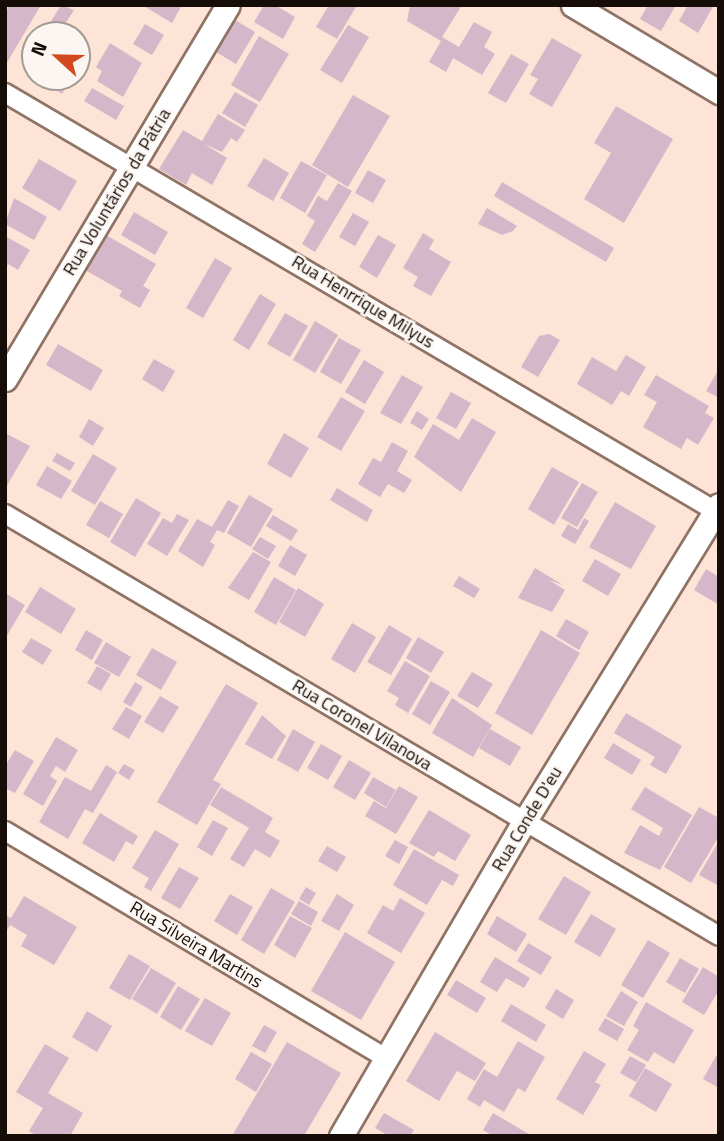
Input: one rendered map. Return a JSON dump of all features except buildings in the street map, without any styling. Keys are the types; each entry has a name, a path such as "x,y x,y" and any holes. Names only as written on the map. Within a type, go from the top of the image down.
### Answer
{"street":[{"name":"Rua Voluntários da Pátria","path":"5,379 228,5"},
{"path":"573,5 719,92"},
{"name":"Rua Henrrique Milyus","path":"5,93 134,166 717,510"},
{"name":"Rua Conde D'eu","path":"342,1135 524,822 717,510"},
{"name":"Rua Coronel Vilanova","path":"5,514 719,936"},
{"name":"Rua Silveira Martins","path":"5,831 387,1059"}]}
